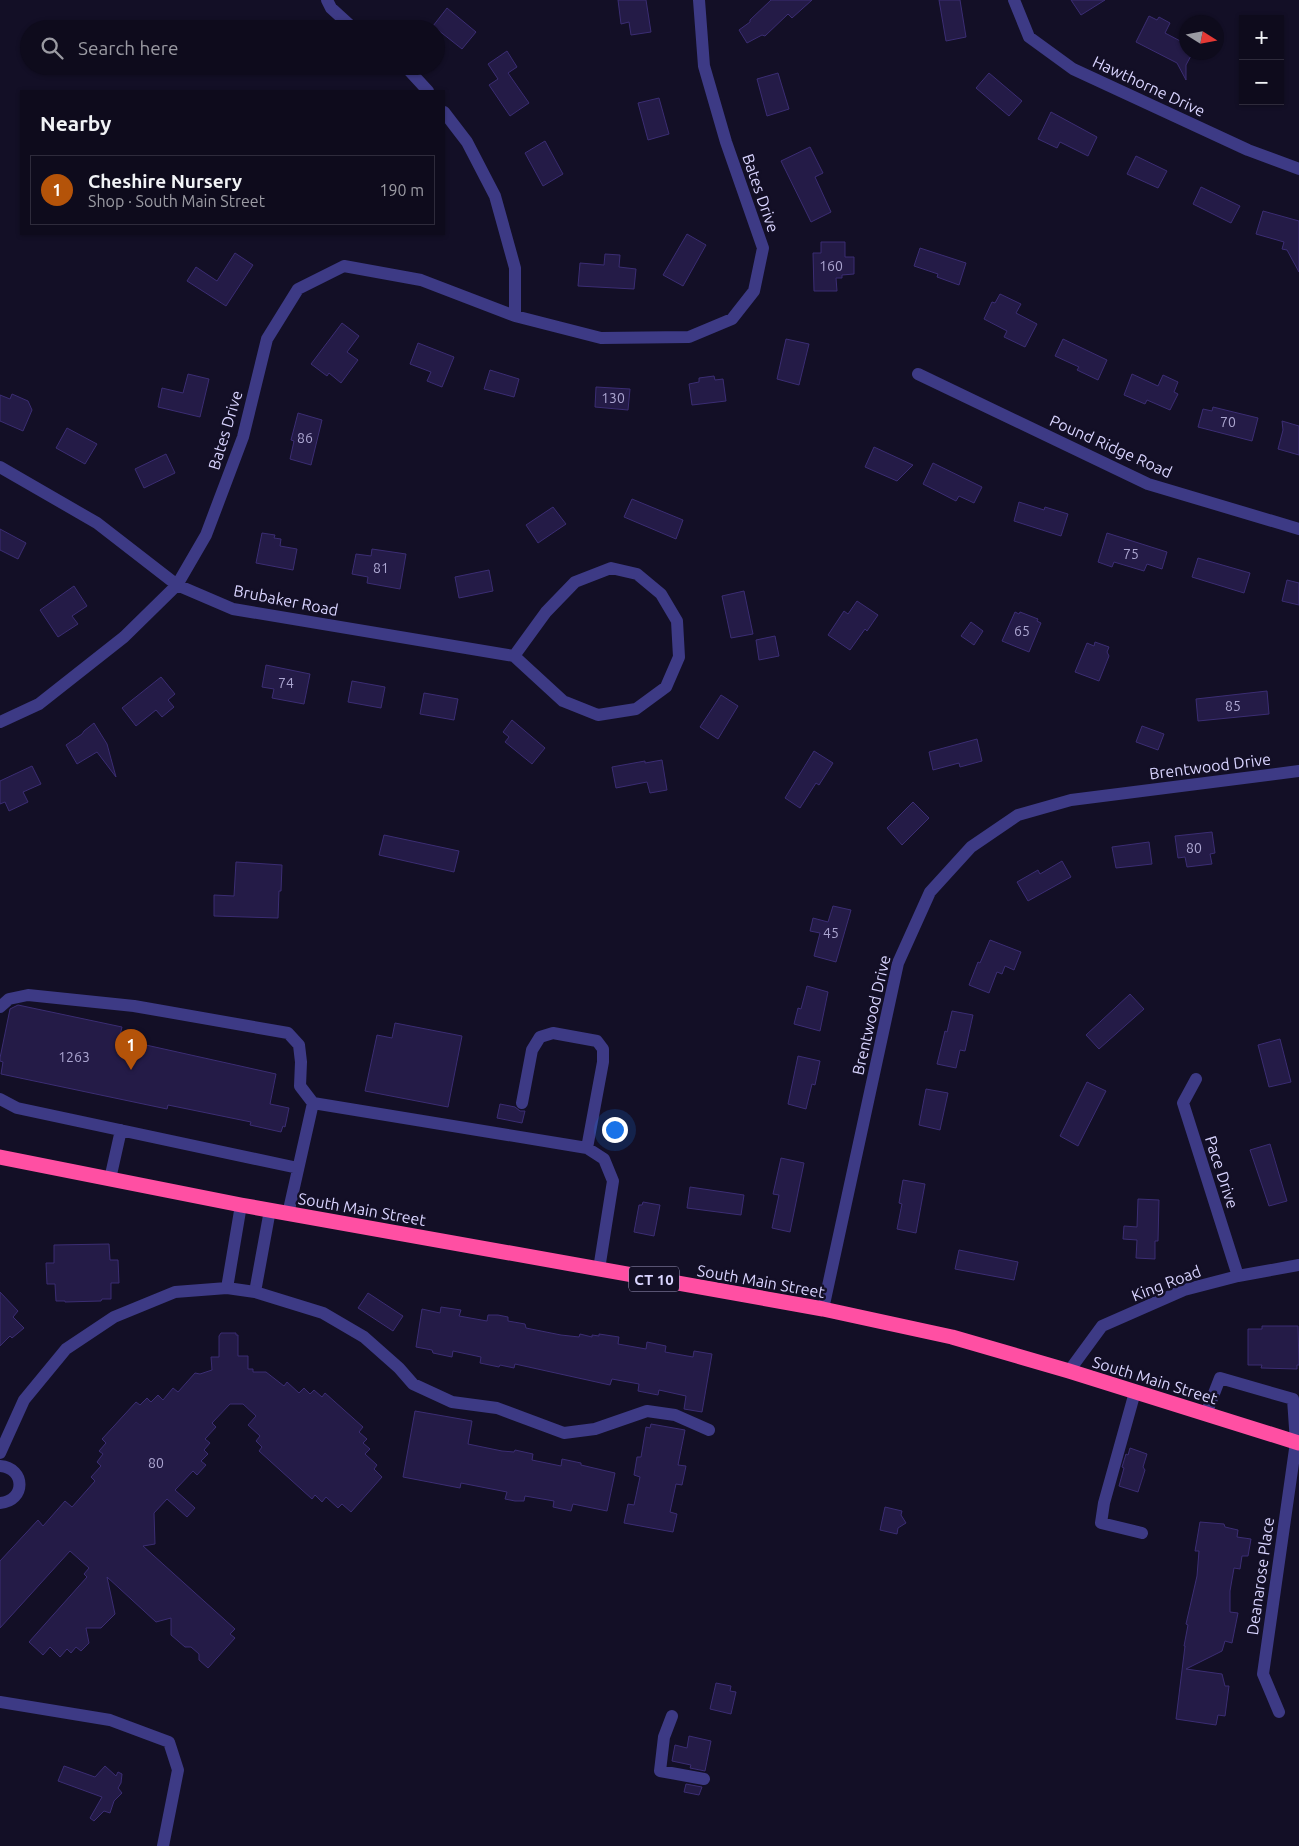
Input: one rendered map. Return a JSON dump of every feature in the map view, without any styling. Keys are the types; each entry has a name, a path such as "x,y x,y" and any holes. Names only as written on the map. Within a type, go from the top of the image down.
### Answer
{"highway":[{"name":"South Main Street","path":"0,1157 288,1214 823,1309 952,1337 1298,1442"}],"street":[{"path":"327,0 331,8 344,20"},
{"name":"Bates Drive","path":"0,722 39,704 124,637 177,586 206,535 243,437 267,339 298,289 344,266 421,280 516,316 601,338 689,337 732,319 754,292 763,248 726,142 704,66 699,0"},
{"name":"Hawthorne Drive","path":"1014,0 1029,37 1073,69 1248,150 1299,169"},
{"path":"413,75 427,90"},
{"path":"445,113 467,142 495,196 515,268 516,316"},
{"name":"Pound Ridge Road","path":"918,374 1148,484 1299,529"},
{"name":"Brubaker Road","path":"0,467 97,523 177,586 233,609 514,656"},
{"path":"611,568 637,574 661,594 677,621 679,657 666,687 636,709 598,715 562,701 514,656 546,612 575,582 611,568"},
{"name":"Brentwood Drive","path":"823,1309 898,963 930,892 971,848 1018,815 1071,800 1299,771"},
{"path":"0,1007 9,999 28,995 134,1006 288,1032 299,1045 301,1062 300,1086 313,1103 587,1148 604,1159 613,1181 599,1269"},
{"path":"522,1103 532,1050 540,1037 552,1033 597,1041 603,1050 603,1062 587,1148"},
{"name":"Pace Drive","path":"1196,1079 1183,1103 1238,1276"},
{"path":"0,1099 17,1108 298,1168"},
{"path":"288,1214 313,1103"},
{"path":"110,1179 121,1130"},
{"path":"227,1288 241,1205"},
{"path":"255,1292 270,1210"},
{"name":"King Road","path":"1069,1371 1102,1326 1184,1290 1238,1276 1299,1265"},
{"path":"0,1453 24,1400 66,1349 114,1317 175,1292 227,1288 255,1292 323,1313 364,1337 399,1368 413,1384 452,1402 496,1408 564,1432 595,1429 647,1411 675,1414 708,1430"},
{"name":"Deanarose Place","path":"1206,1414 1220,1378 1293,1399 1298,1442 1263,1674 1279,1712"},
{"path":"1135,1392 1100,1523 1142,1533"},
{"path":"0,1466 8,1467 13,1471 17,1476 19,1485 17,1494 13,1499 0,1502"},
{"path":"0,1702 110,1720 169,1742 178,1770 163,1846"},
{"path":"672,1716 664,1737 660,1771 704,1779"}],"building":[{"path":"618,0 646,0 651,32 631,35 629,22 621,24"},
{"path":"771,0 812,0 792,18 788,14 765,36 762,35 747,43 739,30 750,22"},
{"path":"939,0 960,0 966,37 946,41"},
{"path":"1071,0 1105,0 1081,15"},
{"path":"447,8 476,32 462,49 445,36 445,20 438,20"},
{"path":"1149,16 1157,20 1159,17 1170,23 1165,33 1179,40 1179,60 1189,60 1186,65 1186,80 1177,63 1136,42"},
{"path":"507,51 517,67 508,73 529,103 510,116 489,85 498,79 488,64"},
{"path":"778,73 789,109 767,116 757,79"},
{"path":"989,73 1022,101 1009,116 976,88"},
{"path":"659,98 669,134 648,140 638,103"},
{"path":"1051,112 1097,137 1088,156 1060,142 1057,148 1038,139"},
{"path":"545,141 563,174 543,186 525,153"},
{"path":"810,147 823,173 815,177 831,212 811,222 781,161"},
{"path":"1136,156 1167,171 1158,188 1127,174"},
{"path":"1201,187 1240,206 1231,223 1193,204"},
{"path":"1263,211 1299,221 1299,272 1287,250 1282,249 1284,242 1256,234"},
{"path":"687,234 706,245 683,286 663,275"},
{"path":"821,242 845,242 845,257 854,257 854,274 842,275 842,278 836,278 837,291 814,291 813,253 821,253"},
{"path":"920,248 966,263 959,285 937,277 938,274 914,266"},
{"path":"235,253 253,265 226,306 187,281 196,267 217,281"},
{"path":"605,254 620,255 619,267 636,269 634,289 578,286 580,263 604,265"},
{"path":"1000,294 1021,304 1016,313 1037,324 1025,347 1004,337 1007,331 984,319 992,302 995,303"},
{"path":"342,323 359,336 347,352 358,360 341,383 329,373 327,376 311,364"},
{"path":"786,339 809,344 799,385 777,379"},
{"path":"1063,339 1107,360 1098,380 1077,370 1079,367 1055,356"},
{"path":"418,343 454,357 442,387 427,381 431,372 410,364"},
{"path":"490,370 519,379 514,397 484,389"},
{"path":"188,374 209,379 200,417 158,407 162,388 183,393"},
{"path":"1132,374 1158,386 1163,375 1178,382 1174,392 1178,394 1170,410 1147,400 1145,404 1124,395"},
{"path":"714,376 715,380 723,379 726,401 692,405 689,384 699,382 699,378"},
{"path":"596,387 630,389 628,410 595,407"},
{"path":"12,394 28,401 32,410 23,431 0,421 0,395 10,399"},
{"path":"1213,407 1258,418 1252,441 1198,427 1203,409 1212,411"},
{"path":"298,413 322,420 311,465 290,459 294,441 291,440"},
{"path":"1282,421 1299,426 1299,455 1278,449 1283,430"},
{"path":"67,428 97,444 85,464 56,448"},
{"path":"874,447 913,465 897,481 865,467"},
{"path":"166,454 175,473 144,488 135,469"},
{"path":"933,463 982,487 974,503 959,496 956,501 923,484"},
{"path":"632,499 683,520 676,539 624,517"},
{"path":"1019,502 1044,510 1045,507 1068,514 1061,536 1014,521"},
{"path":"553,507 566,524 538,543 526,525"},
{"path":"0,529 26,543 18,559 0,550"},
{"path":"262,533 275,535 274,538 281,539 280,546 297,549 293,570 256,563"},
{"path":"1107,533 1167,552 1162,569 1147,564 1144,571 1114,562 1112,567 1098,562"},
{"path":"372,549 406,554 400,589 367,583 368,577 352,574 356,554 371,556"},
{"path":"1198,558 1250,573 1244,593 1192,577"},
{"path":"489,570 493,591 459,598 455,577"},
{"path":"1287,580 1299,583 1299,605 1282,601"},
{"path":"74,586 87,606 72,616 78,624 58,637 40,610"},
{"path":"744,591 753,634 731,638 722,596"},
{"path":"857,601 878,615 850,650 828,635 844,611 848,614"},
{"path":"1015,612 1038,619 1037,621 1041,623 1029,652 1002,641"},
{"path":"971,622 983,631 974,645 961,636"},
{"path":"775,636 779,656 759,660 756,640"},
{"path":"1095,642 1109,647 1107,652 1109,656 1099,681 1075,672 1087,643 1094,646"},
{"path":"266,665 310,674 304,704 272,698 274,689 262,687"},
{"path":"161,677 175,694 168,700 174,707 162,717 156,710 136,726 122,708"},
{"path":"352,681 385,687 381,708 348,702"},
{"path":"1267,691 1269,714 1198,721 1196,699"},
{"path":"424,693 458,699 454,720 420,714"},
{"path":"721,695 738,706 718,739 700,727"},
{"path":"512,720 545,748 532,764 505,742 509,737 503,732"},
{"path":"94,723 107,744 116,777 97,752 77,764 66,745"},
{"path":"1142,726 1164,734 1158,750 1136,742"},
{"path":"977,739 982,761 960,767 959,763 933,770 929,752"},
{"path":"814,751 833,763 819,785 816,783 800,808 785,798"},
{"path":"662,760 667,790 650,793 647,782 616,788 612,767"},
{"path":"32,766 41,784 23,792 28,802 9,811 5,802 0,804 0,781"},
{"path":"913,802 929,818 902,845 887,828"},
{"path":"1212,832 1215,853 1210,854 1212,864 1187,867 1185,857 1178,858 1175,836"},
{"path":"384,835 459,851 454,872 379,855"},
{"path":"1149,842 1152,864 1116,868 1112,847"},
{"path":"1062,861 1071,877 1028,901 1017,882 1038,870 1040,874"},
{"path":"236,862 282,865 278,918 214,916 214,895 234,896"},
{"path":"833,906 851,910 836,962 814,956 820,933 810,931 813,918 828,922"},
{"path":"990,940 1021,952 1014,970 1005,966 1002,974 997,972 989,993 969,985 978,962 980,963"},
{"path":"807,986 828,992 820,1031 794,1024 798,1008 801,1009"},
{"path":"1130,994 1144,1009 1099,1049 1086,1035"},
{"path":"18,1005 122,1027 119,1039 276,1074 270,1104 289,1108 285,1127 283,1126 281,1132 250,1125 251,1122 168,1105 167,1109 1,1074 3,1062 0,1061 0,1058 10,1009"},
{"path":"952,1011 973,1015 965,1051 960,1050 956,1068 937,1064"},
{"path":"395,1023 462,1036 448,1107 365,1091 377,1035 392,1038"},
{"path":"1280,1039 1291,1082 1269,1087 1258,1045"},
{"path":"798,1056 820,1061 815,1085 812,1084 806,1109 788,1104"},
{"path":"1087,1082 1106,1091 1078,1146 1060,1136"},
{"path":"926,1089 948,1093 940,1130 919,1125"},
{"path":"500,1104 525,1111 522,1123 497,1118"},
{"path":"1270,1144 1287,1201 1269,1206 1250,1150"},
{"path":"781,1158 804,1163 790,1232 772,1228 779,1195 773,1194"},
{"path":"903,1180 925,1184 916,1233 897,1229 902,1204 899,1203"},
{"path":"690,1187 744,1195 741,1215 687,1208"},
{"path":"1138,1199 1159,1200 1158,1241 1155,1241 1155,1259 1136,1258 1137,1240 1123,1239 1124,1226 1137,1227"},
{"path":"643,1202 660,1205 654,1236 634,1232 639,1205 642,1205"},
{"path":"109,1244 110,1260 118,1260 119,1283 111,1283 111,1299 102,1299 101,1301 56,1301 55,1284 47,1284 46,1263 54,1263 54,1245"},
{"path":"959,1250 1018,1262 1014,1280 955,1269"},
{"path":"0,1292 18,1311 13,1317 24,1328 12,1338 10,1336 0,1346"},
{"path":"368,1293 403,1316 393,1331 358,1308"},
{"path":"441,1307 461,1310 459,1316 487,1321 488,1315 508,1317 508,1321 525,1324 526,1328 561,1335 579,1337 580,1334 592,1337 592,1335 599,1336 599,1334 619,1337 618,1344 646,1349 647,1342 666,1346 665,1352 693,1357 694,1351 712,1354 702,1412 684,1409 686,1396 659,1390 658,1395 638,1391 639,1384 612,1379 610,1385 515,1364 514,1368 500,1365 499,1367 480,1363 481,1357 453,1351 452,1357 416,1347 422,1309 440,1313"},
{"path":"1262,1326 1298,1326 1299,1365 1297,1365 1297,1369 1261,1368 1262,1365 1248,1365 1248,1329 1262,1329"},
{"path":"221,1333 236,1333 238,1335 238,1356 248,1356 248,1369 253,1369 253,1372 266,1372 284,1386 287,1382 299,1393 304,1388 310,1394 314,1390 322,1397 325,1393 363,1427 359,1432 367,1439 363,1443 370,1449 365,1454 377,1465 374,1469 382,1477 351,1512 342,1504 338,1508 326,1497 322,1502 315,1495 312,1499 259,1451 262,1447 256,1441 260,1436 248,1425 256,1416 243,1404 230,1404 212,1423 216,1427 205,1439 210,1443 204,1450 208,1454 201,1461 206,1465 197,1475 193,1471 175,1490 195,1508 187,1517 167,1499 154,1513 155,1544 143,1546 235,1629 230,1634 235,1638 208,1668 199,1660 199,1654 191,1647 185,1647 171,1635 171,1618 156,1622 107,1577 115,1614 101,1628 86,1628 89,1643 81,1651 76,1647 71,1653 67,1649 60,1657 50,1647 43,1655 29,1642 87,1577 84,1574 89,1568 70,1551 0,1628 0,1561 38,1520 43,1526 65,1501 72,1507 95,1481 91,1477 101,1466 97,1462 103,1454 99,1451 106,1443 102,1439 136,1402 140,1405 147,1398 151,1402 158,1395 163,1400 173,1388 178,1392 195,1373 200,1374 212,1370 211,1357 219,1357 219,1336"},
{"path":"415,1411 472,1421 468,1444 502,1451 514,1452 515,1450 533,1454 532,1460 561,1466 562,1459 615,1473 607,1511 573,1504 571,1511 553,1507 554,1501 525,1496 524,1501 515,1501 505,1499 507,1492 461,1483 460,1488 403,1477"},
{"path":"651,1424 685,1430 678,1465 686,1466 682,1485 676,1484 670,1512 677,1514 673,1532 624,1523 628,1504 634,1505 640,1477 634,1475 637,1457 641,1457 646,1427 650,1428"},
{"path":"1130,1448 1147,1454 1143,1467 1145,1470 1138,1492 1119,1486 1124,1468 1122,1467"},
{"path":"885,1507 902,1511 901,1515 906,1523 898,1528 897,1534 880,1530"},
{"path":"1200,1522 1224,1524 1225,1527 1238,1530 1237,1537 1251,1539 1248,1556 1242,1556 1240,1569 1234,1568 1230,1591 1230,1612 1238,1613 1232,1643 1225,1641 1222,1651 1186,1669 1222,1674 1225,1686 1229,1686 1225,1716 1218,1715 1216,1725 1176,1719 1188,1625 1186,1624 1197,1576 1199,1551 1195,1551"},
{"path":"716,1683 731,1686 730,1691 736,1692 731,1714 710,1709"},
{"path":"689,1736 711,1741 705,1771 690,1768 691,1765 672,1761 675,1745 687,1748"},
{"path":"64,1766 95,1777 105,1766 116,1776 118,1772 122,1774 121,1783 118,1788 122,1793 114,1801 110,1813 104,1811 94,1821 90,1818 102,1797 58,1781"},
{"path":"686,1784 702,1787 699,1795 684,1792"}],"place":[{"name":"Cheshire Nursery","path":"131,1070"}]}
